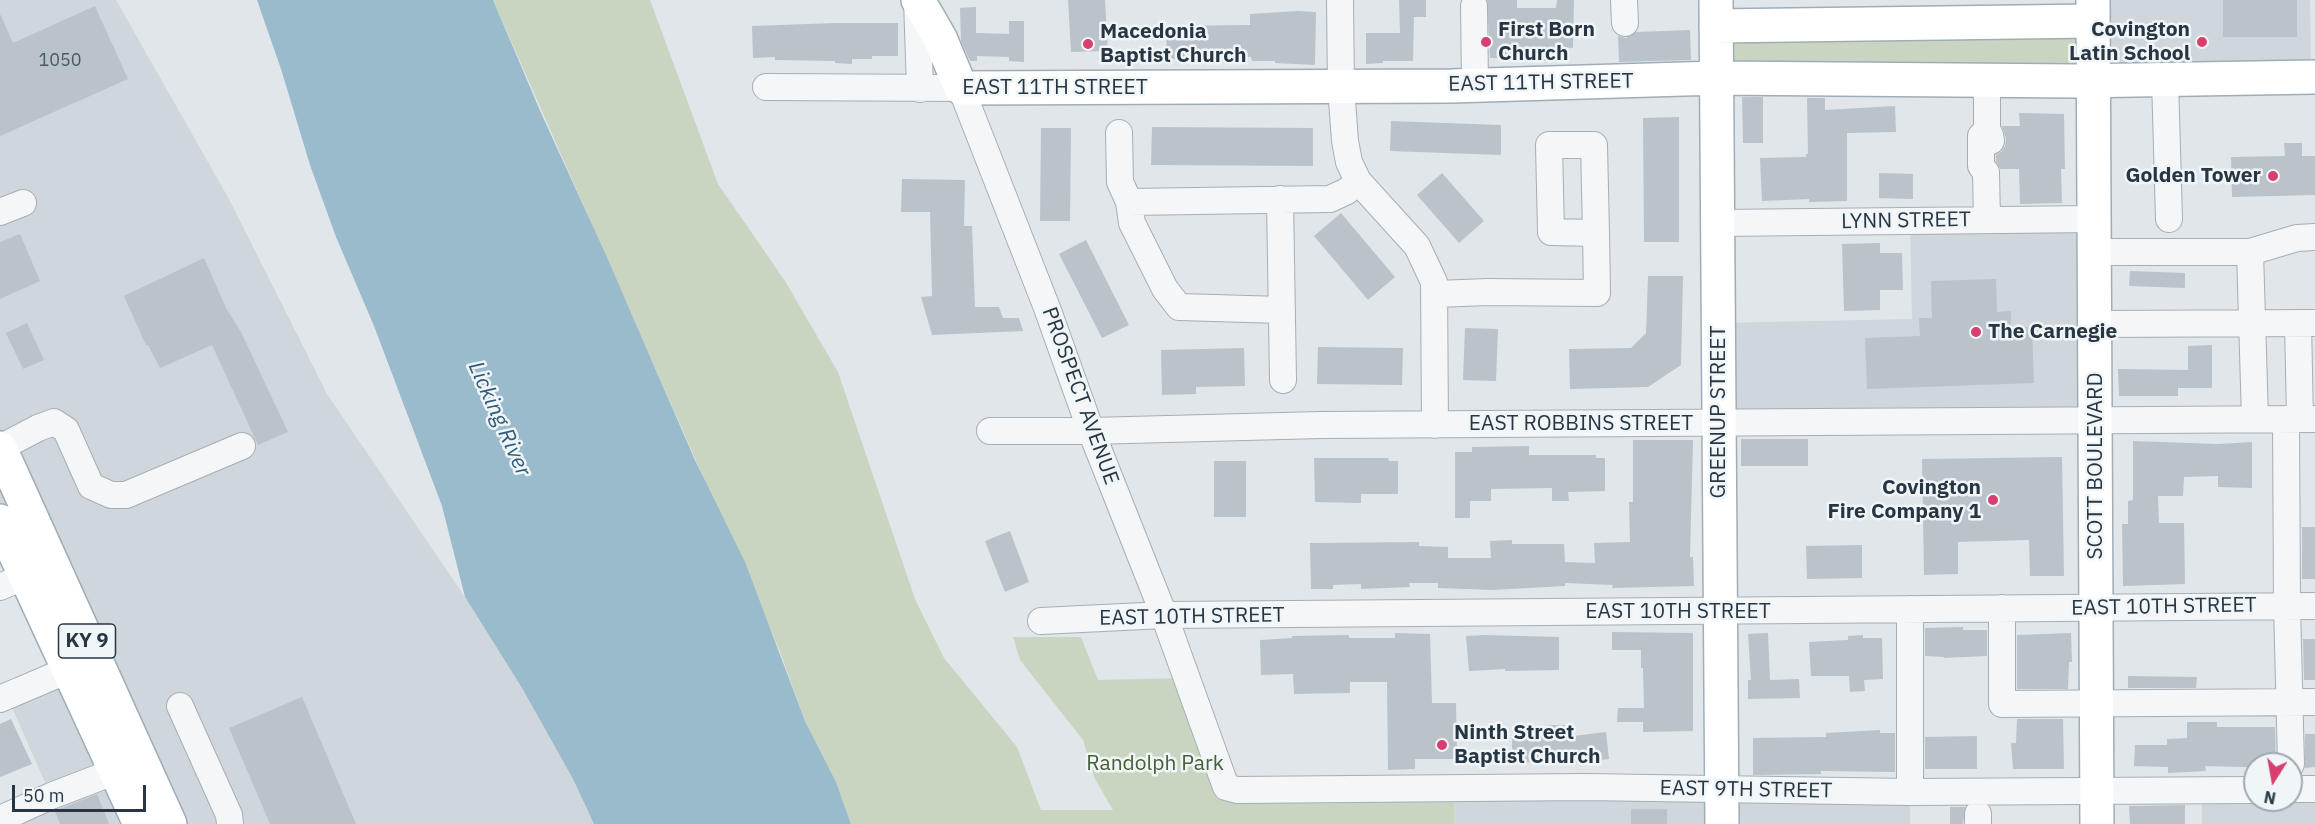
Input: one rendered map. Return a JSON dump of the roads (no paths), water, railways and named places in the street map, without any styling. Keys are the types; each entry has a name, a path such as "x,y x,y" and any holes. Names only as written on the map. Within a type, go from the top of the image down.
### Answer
{"main road":[{"name":"PROSPECT AVENUE","path":"917,0 940,38 961,88"},
{"path":"1716,13 2093,11"},
{"name":"SCOTT BOULEVARD","path":"2093,11 2097,824"},
{"name":"GREENUP STREET","path":"1716,13 1722,824"},
{"name":"EAST 11TH STREET","path":"961,88 1341,87 1717,78 2095,80 2315,77"},
{"name":"KY 9","path":"0,448 170,824"},
{"name":"KY 9","path":"0,521 12,582 68,670 140,824"}],"street":[{"path":"917,0 920,88"},
{"path":"1340,0 1341,87 1345,141 1350,162 1358,181 1417,246 1434,282 1436,294 1435,425"},
{"path":"1474,6 1475,85"},
{"path":"2165,79 2169,219"},
{"path":"1987,80 1987,220"},
{"name":"EAST 11TH STREET","path":"766,87 961,88"},
{"name":"PROSPECT AVENUE","path":"961,88 1047,308 1091,431 1164,615 1226,787 1237,790"},
{"path":"1119,133 1120,182 1129,202 1132,223 1165,290 1179,307 1282,310"},
{"path":"1129,202 1330,199 1347,191 1358,181"},
{"path":"1280,199 1283,380"},
{"name":"LYNN STREET","path":"1718,223 2094,219"},
{"path":"1436,294 1597,293 1596,233"},
{"path":"2094,252 2250,252 2296,238 2315,237"},
{"path":"2250,252 2255,419"},
{"path":"2095,324 2306,323 2287,605 2291,752"},
{"name":"EAST ROBBINS STREET","path":"990,431 1091,431 1321,425 2300,419"},
{"path":"0,448 54,422 66,430 91,486 111,495 126,495 242,446"},
{"name":"EAST 10TH STREET","path":"1041,621 1164,615 2315,606"},
{"path":"2002,608 2002,704 2315,702"},
{"path":"1910,609 1910,792"},
{"path":"0,699 68,670"},
{"path":"180,706 229,815 230,824"},
{"path":"0,819 116,771"},
{"name":"EAST 9TH STREET","path":"1237,790 1585,788 1910,792 2243,790"}],"water":[{"name":"Licking River","path":"257,0 493,0 694,458 745,562 805,721 836,782 851,824 594,824 573,779 522,688 465,597 442,506 374,326 336,237 310,165"}],"place":[{"name":"First Born Church","path":"1486,42"},
{"name":"Covington Latin School","path":"2202,42"},
{"name":"Macedonia Baptist Church","path":"1088,44"},
{"name":"Golden Tower","path":"2273,176"},
{"name":"The Carnegie","path":"1976,332"},
{"name":"Covington Fire Company 1","path":"1993,500"},
{"name":"Ninth Street Baptist Church","path":"1442,745"}],"park label":[{"name":"Randolph Park","path":"1155,764"}]}
